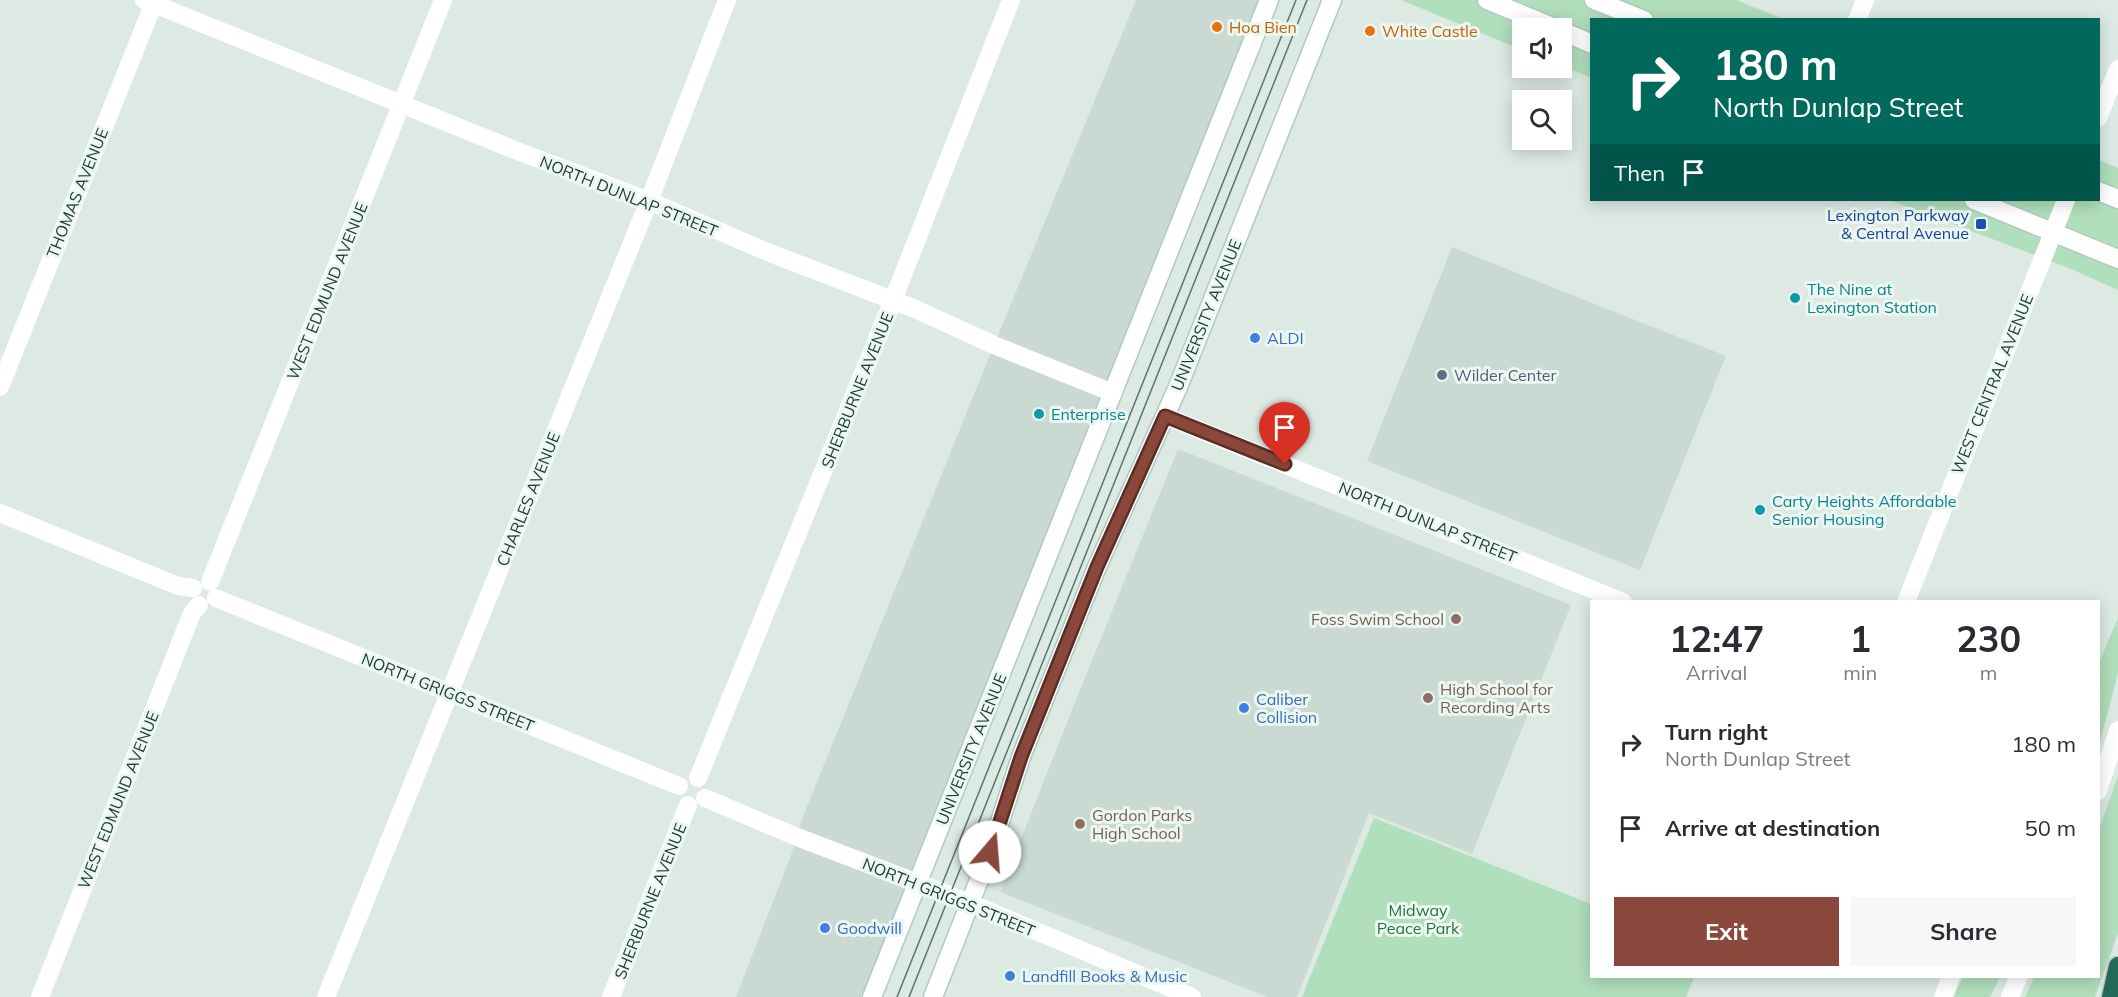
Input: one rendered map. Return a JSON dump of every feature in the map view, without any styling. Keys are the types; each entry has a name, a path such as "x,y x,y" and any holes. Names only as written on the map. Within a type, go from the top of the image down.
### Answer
{"highway":[{"path":"2111,997 2118,966"}],"street":[{"name":"WEST EDMUND AVENUE","path":"40,997 192,614 204,593 443,0"},
{"name":"CHARLES AVENUE","path":"326,997 649,201 727,0"},
{"name":"SHERBURNE AVENUE","path":"698,778 893,300 1011,0"},
{"name":"UNIVERSITY AVENUE","path":"872,997 1269,0"},
{"name":"UNIVERSITY AVENUE","path":"933,997 990,852 1021,757 1097,567 1165,416 1332,0"},
{"path":"1487,0 1531,18"},
{"path":"1594,0 1639,18"},
{"path":"1858,18 1865,0"},
{"name":"NORTH DUNLAP STREET","path":"151,1 520,152 649,201 770,253 893,300 994,345 1113,393"},
{"name":"THOMAS AVENUE","path":"0,387 151,1"},
{"path":"1572,35 1590,43"},
{"path":"2100,113 2118,69"},
{"path":"2100,192 2118,199"},
{"path":"1976,201 2115,258"},
{"name":"WEST CENTRAL AVENUE","path":"1907,600 2066,201"},
{"name":"NORTH DUNLAP STREET","path":"1165,416 1618,600"},
{"name":"NORTH GRIGGS STREET","path":"0,513 178,586 204,593 679,786"},
{"path":"2100,785 2118,730"},
{"path":"698,778 705,785 707,793 697,802 683,803 679,797 679,786 686,779 698,778"},
{"name":"SHERBURNE AVENUE","path":"611,997 697,802"},
{"name":"NORTH GRIGGS STREET","path":"697,802 797,837 970,903 1192,997"},
{"path":"1943,997 1950,978"},
{"path":"2010,997 2018,978"}],"shaded area":[{"path":"1136,0 1260,0 861,997 736,997 790,858 804,814"},
{"path":"1452,247 1726,356 1640,570 1367,461"},
{"path":"1178,449 1571,605 1472,854 1369,813 1297,997 1268,997 1000,892"}],"green space":[{"path":"1401,0 1736,0 1781,18 1590,18 1590,78 1572,70 1572,18 1512,18 1512,46"},
{"path":"2100,160 2118,168 2118,290 2069,268 1892,201 2100,201"},
{"path":"2118,618 2118,673 2100,742 2100,661"},
{"path":"2118,776 2118,933 2095,997 2025,997 2034,978 2100,978 2100,827"},
{"name":"Midway Peace Park","path":"1374,818 1590,904 1590,978 1694,978 1686,997 1302,997"},
{"path":"1962,978 2000,978 1990,997 1954,997"}],"tram line":[{"path":"897,997 1296,0"},
{"path":"909,997 1307,0"}],"place":[{"name":"Hoa Bien","path":"1217,27"},
{"name":"White Castle","path":"1370,31"},
{"name":"Lexington Parkway & Central Avenue","path":"1981,224"},
{"name":"The Nine at Lexington Station","path":"1795,298"},
{"name":"ALDI","path":"1255,338"},
{"name":"Wilder Center","path":"1442,375"},
{"name":"Enterprise","path":"1039,414"},
{"name":"Carty Heights Affordable Senior Housing","path":"1760,510"},
{"name":"Foss Swim School","path":"1456,619"},
{"name":"High School for Recording Arts","path":"1428,698"},
{"name":"Caliber Collision","path":"1244,708"},
{"name":"Gordon Parks High School","path":"1080,824"},
{"name":"Goodwill","path":"825,928"},
{"name":"Landfill Books & Music","path":"1010,976"}],"route":[{"path":"990,852 1021,757 1097,567 1165,416 1285,464"}]}
